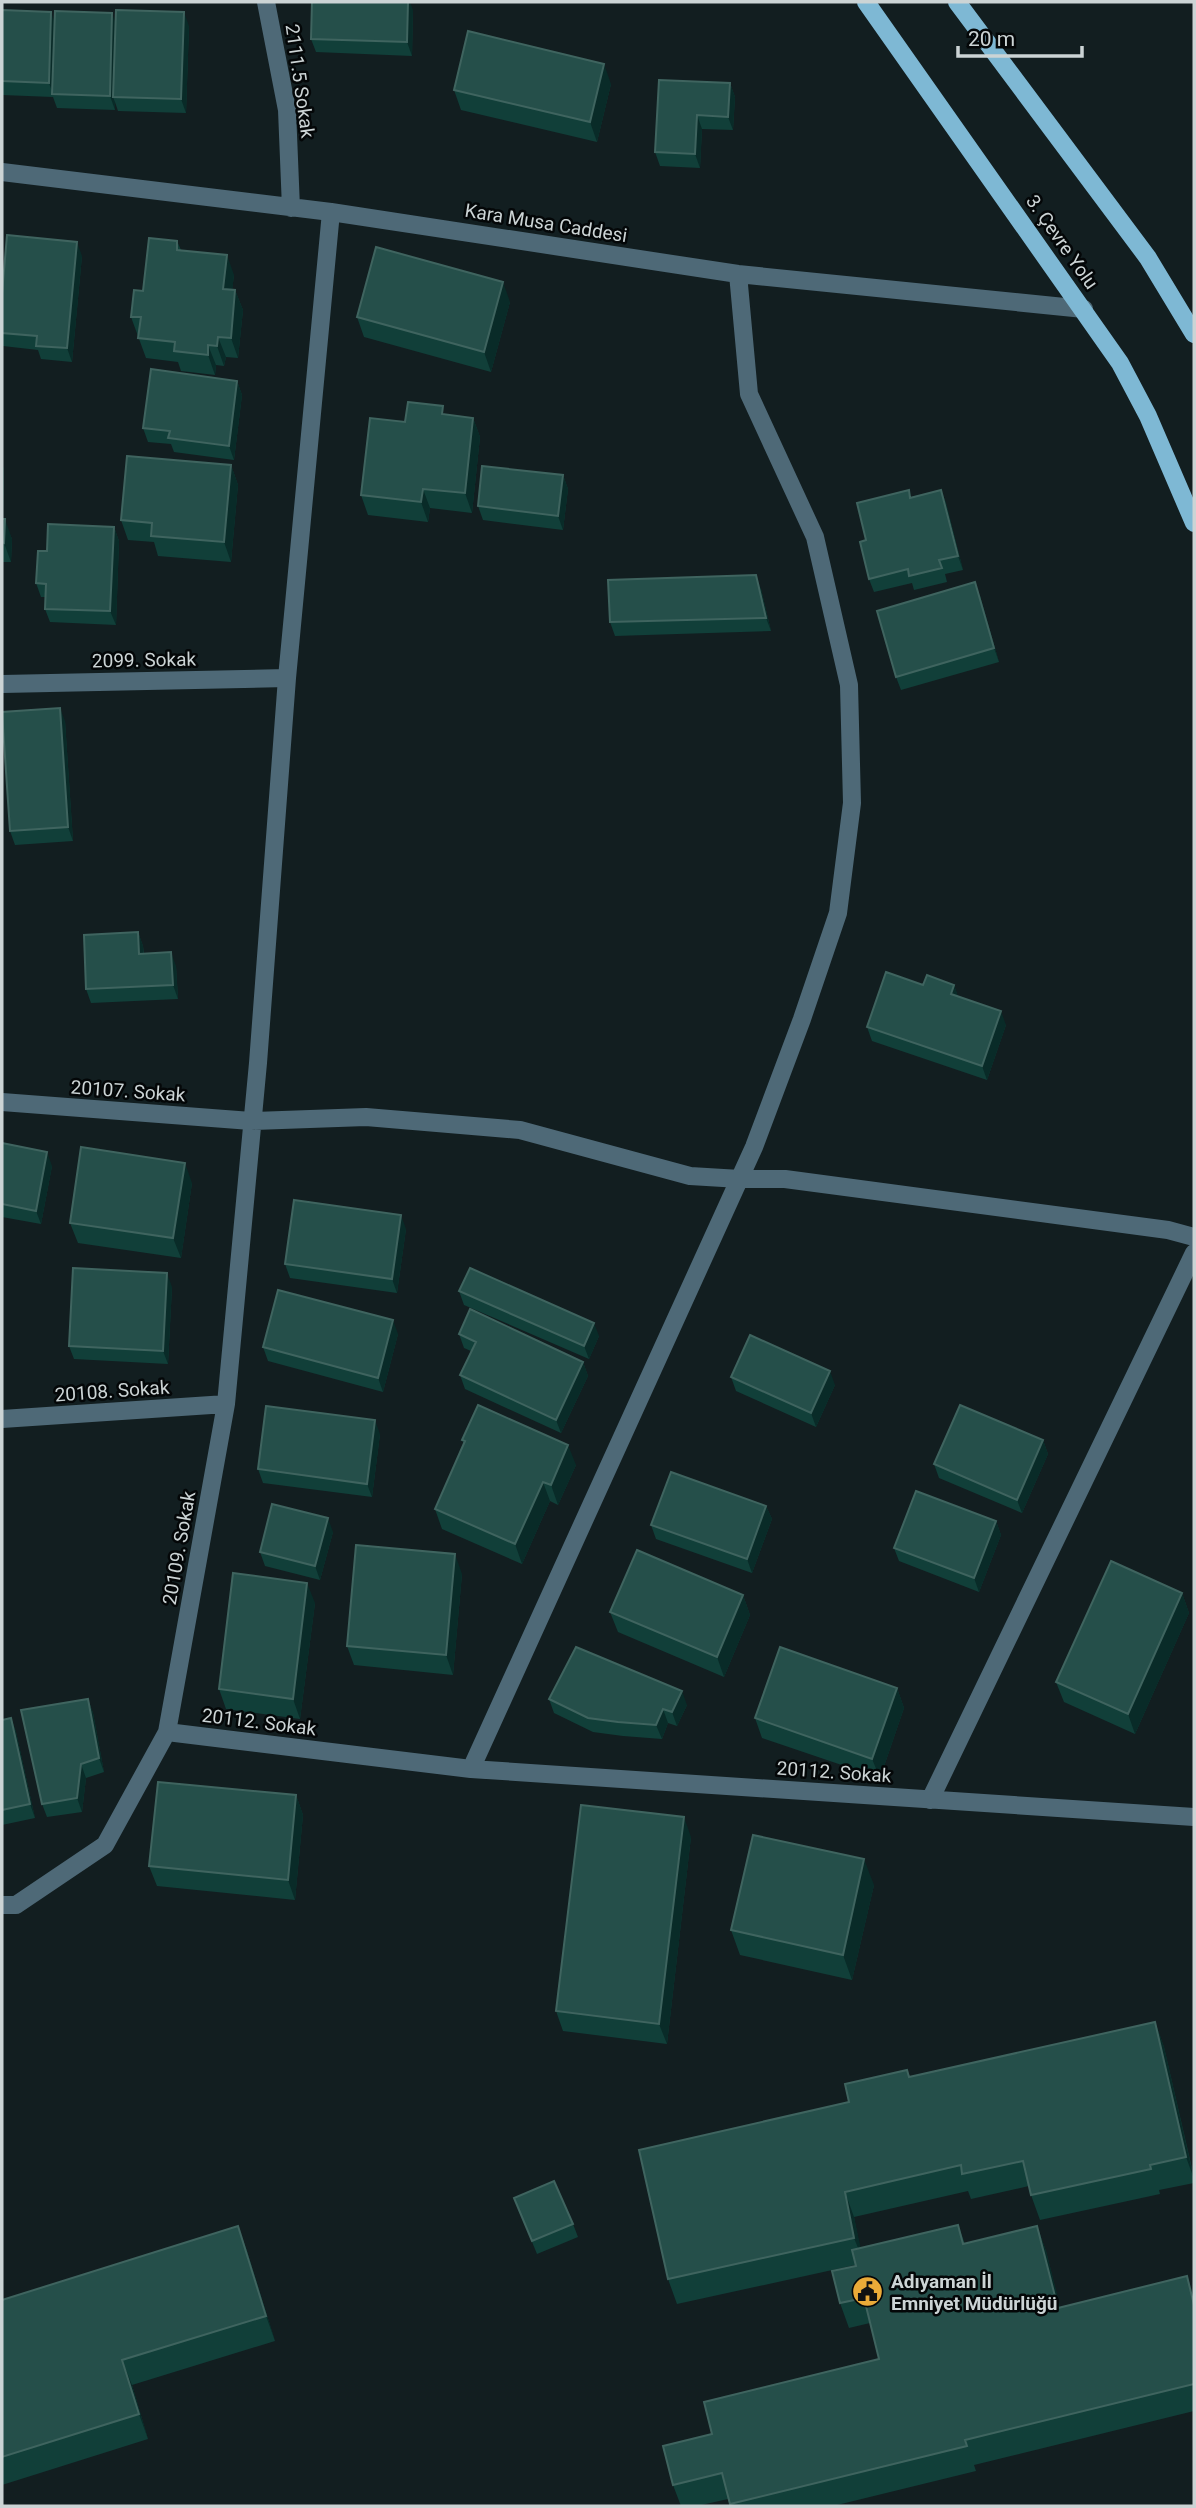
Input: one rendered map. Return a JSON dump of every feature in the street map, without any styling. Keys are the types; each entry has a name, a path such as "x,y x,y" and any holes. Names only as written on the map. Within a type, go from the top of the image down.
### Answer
{"main road":[{"name":"3. Çevre Yolu","path":"866,2 1120,363 1148,416 1194,523"},
{"path":"957,2 1147,258 1194,334"}],"street":[{"name":"2111.5 Sokak","path":"266,2 287,110 291,208"},
{"name":"Kara Musa Caddesi","path":"2,172 331,212 738,274 1084,309"},
{"name":"20109. Sokak","path":"2,1905 16,1905 105,1845 167,1732 226,1404 258,1063 287,678 331,212"},
{"path":"471,1769 754,1147 838,913 852,803 849,685 815,537 749,394 738,274"},
{"name":"2099. Sokak","path":"2,684 287,678"},
{"name":"20107. Sokak","path":"2,1102 251,1121 366,1117 520,1130 690,1176 785,1179 1168,1230 1194,1237"},
{"path":"930,1800 1194,1253"},
{"name":"20108. Sokak","path":"2,1419 226,1404"},
{"name":"20112. Sokak","path":"167,1732 471,1769 1194,1817"}],"building":[{"path":"312,2 408,2 407,42 311,39"},
{"path":"2,10 51,12 49,83 2,81"},
{"path":"116,10 184,12 181,99 113,97"},
{"path":"55,11 112,13 110,96 52,94"},
{"path":"468,31 604,64 590,122 454,90"},
{"path":"659,80 730,83 728,117 697,115 695,154 655,152"},
{"path":"7,235 77,242 67,348 36,346 37,336 2,333"},
{"path":"149,238 177,241 177,250 227,255 223,289 235,290 231,338 218,337 217,346 208,345 208,355 174,351 175,342 138,338 141,317 131,317 134,290 143,291"},
{"path":"376,247 503,282 484,352 357,317"},
{"path":"151,369 237,381 229,446 168,438 170,431 143,428"},
{"path":"408,402 443,406 442,414 473,418 465,493 423,489 421,502 361,495 370,418 405,422"},
{"path":"127,456 231,465 224,542 151,536 152,523 121,520"},
{"path":"482,466 563,475 558,516 478,506"},
{"path":"909,490 910,498 941,490 958,556 939,560 942,568 909,576 908,569 869,579 860,542 866,540 857,503"},
{"path":"2,519 5,519 4,543 2,542"},
{"path":"48,524 114,527 110,611 45,609 46,584 36,583 38,551 47,551"},
{"path":"756,575 766,618 610,622 608,580"},
{"path":"975,582 994,648 896,677 877,611"},
{"path":"60,708 68,827 10,831 2,712"},
{"path":"138,932 139,954 171,952 173,985 86,989 84,935"},
{"path":"886,972 923,985 927,975 954,985 951,994 1001,1011 982,1066 867,1027"},
{"path":"2,1143 47,1152 36,1211 2,1204"},
{"path":"81,1147 185,1163 173,1238 70,1223"},
{"path":"294,1200 401,1215 392,1279 285,1264"},
{"path":"73,1268 167,1273 163,1351 69,1346"},
{"path":"470,1268 594,1323 584,1346 459,1291"},
{"path":"278,1290 393,1320 378,1378 263,1347"},
{"path":"470,1309 583,1362 556,1420 460,1375 476,1342 459,1334"},
{"path":"750,1335 830,1371 811,1413 731,1377"},
{"path":"478,1405 568,1445 551,1485 543,1482 515,1544 435,1509"},
{"path":"960,1405 1043,1440 1017,1500 934,1464"},
{"path":"266,1406 375,1420 367,1484 258,1469"},
{"path":"671,1472 766,1506 747,1559 651,1525"},
{"path":"916,1491 996,1521 974,1578 894,1548"},
{"path":"272,1504 328,1518 315,1566 260,1552"},
{"path":"356,1545 455,1554 446,1655 347,1646"},
{"path":"637,1550 743,1595 717,1657 610,1612"},
{"path":"1111,1561 1182,1593 1128,1714 1056,1682"},
{"path":"233,1573 307,1583 293,1699 219,1689"},
{"path":"576,1647 682,1691 672,1712 663,1709 656,1725 618,1722 588,1718 549,1699"},
{"path":"780,1647 897,1688 872,1759 755,1718"},
{"path":"88,1699 99,1758 81,1764 77,1798 42,1804 21,1710"},
{"path":"11,1718 30,1804 2,1810 2,1720"},
{"path":"158,1782 296,1795 288,1880 149,1866"},
{"path":"581,1805 684,1817 659,2024 556,2011"},
{"path":"753,1835 864,1859 843,1955 731,1930"},
{"path":"1155,2022 1186,2157 1150,2165 1151,2169 1031,2195 1023,2161 962,2174 961,2165 845,2192 854,2238 668,2279 639,2150 849,2102 845,2084 907,2070 909,2077"},
{"path":"554,2181 573,2224 532,2241 514,2198"},
{"path":"958,2225 963,2244 1037,2226 1058,2308 1187,2276 1194,2305 1194,2384 965,2440 967,2446 730,2504 722,2473 673,2485 663,2446 712,2434 704,2402 879,2359 864,2298 840,2303 832,2271 856,2266 852,2250"},
{"path":"238,2226 266,2316 122,2360 139,2414 2,2457 2,2300"}],"place":[{"name":"Adıyaman İl Emniyet Müdürlüğü","path":"868,2292"}]}
